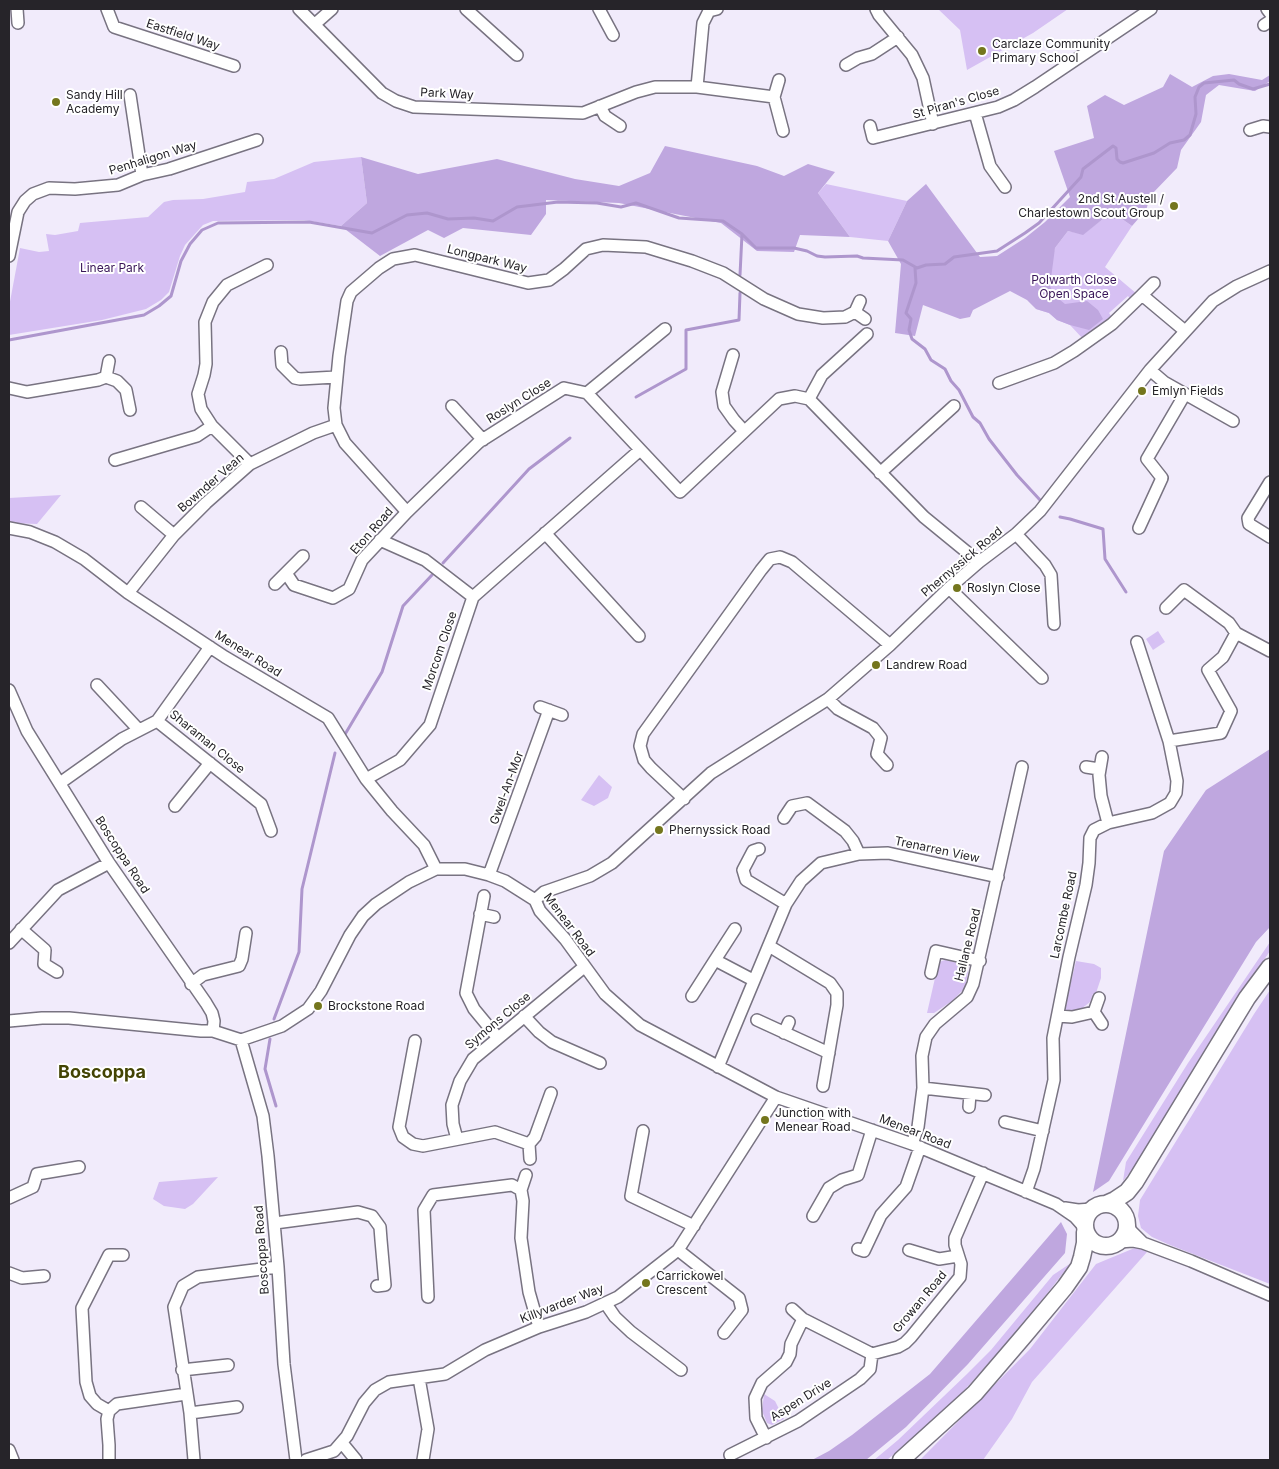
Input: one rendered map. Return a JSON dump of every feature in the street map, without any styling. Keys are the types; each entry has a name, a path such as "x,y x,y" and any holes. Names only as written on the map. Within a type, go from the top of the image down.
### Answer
{"highway":[{"path":"1079,1267 1085,1244 1086,1217 1099,1206 1115,1200 1127,1192 1247,998 1270,968"},
{"path":"901,1460 975,1393 1065,1287 1079,1267 1100,1250 1115,1244 1126,1233 1130,1193 1134,1182"},
{"path":"1099,1206 1116,1206 1126,1220"},
{"path":"1085,1230 1088,1237 1095,1244 1105,1247 1115,1244"}],"street":[{"path":"17,9 18,24"},
{"name":"Eastfield Way","path":"107,9 114,27 234,66"},
{"name":"Park Way","path":"299,9 382,93 396,101 414,106 583,113 636,92 655,87 696,87 774,97"},
{"path":"315,24 332,9"},
{"path":"466,9 517,55"},
{"path":"599,9 613,35"},
{"path":"696,87 703,23 710,11 717,9"},
{"path":"876,9 912,55 922,78 933,124"},
{"name":"St Piran's Close","path":"870,126 873,138 975,113 1014,100 1151,9"},
{"path":"1267,9 1270,14"},
{"path":"846,66 858,58 872,54 898,37"},
{"path":"779,80 774,97 783,131"},
{"path":"130,95 142,176"},
{"path":"600,106 605,116 620,126"},
{"path":"975,113 990,166 1008,189"},
{"path":"1250,130 1263,126 1270,127"},
{"name":"Penhaligon Way","path":"9,256 18,212 25,201 33,194 49,188 75,189 118,185 257,140"},
{"name":"Longpark Way","path":"336,425 334,408 336,377 344,310 347,301 352,292 379,268 393,259 415,255 528,283 549,280 586,249 603,245 646,247 723,273 764,299 798,314 823,318 845,317 857,306 865,319"},
{"path":"250,464 212,426 201,409 198,394 206,364 205,322 213,302 227,285 267,265"},
{"name":"Phernyssick Road","path":"534,900 544,892 590,876 612,862 719,768 828,699 890,645 949,588 1016,534 1040,511 1150,370 1213,301 1237,286 1270,271"},
{"path":"999,383 1054,363 1074,351 1112,324 1154,283"},
{"path":"1142,295 1185,331"},
{"path":"665,329 586,393 680,492 779,398 795,396 810,399 924,517 979,562"},
{"path":"810,399 822,375 867,334"},
{"path":"281,352 282,365 295,378 336,377"},
{"path":"733,355 734,370 722,392 724,406 744,431"},
{"path":"106,377 110,362"},
{"path":"1150,370 1164,382 1233,421"},
{"path":"9,388 27,392 106,377 117,381 126,390 130,410"},
{"name":"Roslyn Close","path":"407,512 483,440 564,388 586,393"},
{"path":"1139,528 1162,478 1146,458 1185,394"},
{"path":"452,406 483,440"},
{"path":"880,473 954,406"},
{"path":"336,425 345,443 407,512"},
{"name":"Bownder Vean","path":"128,593 174,535 206,502 250,464 313,433 336,425"},
{"path":"115,460 197,436 212,426"},
{"name":"Morcom Close","path":"366,779 400,760 430,725 473,597 640,450"},
{"path":"1270,482 1248,518 1249,524 1270,537"},
{"path":"141,507 174,535"},
{"name":"Eton Road","path":"286,573 294,585 333,598 349,589 362,560 407,512"},
{"name":"Menear Road","path":"9,528 30,532 55,542 84,559 128,593 210,647 328,718 366,779 392,811 424,845 436,869 465,870 489,875 505,881 534,900 605,994 640,1025 776,1097 916,1145 1064,1208 1078,1210 1099,1206"},
{"path":"545,533 639,636"},
{"path":"1016,534 1045,565 1051,575 1054,624"},
{"path":"380,540 425,560 473,597"},
{"path":"274,584 304,556"},
{"path":"684,799 644,760 640,746 643,734 760,570 770,559 780,557 792,562 890,645"},
{"path":"949,588 1042,678"},
{"path":"1166,608 1184,590 1229,622 1236,633 1270,651"},
{"path":"1169,741 1221,733 1231,711 1208,670 1223,657 1236,633"},
{"name":"Larcombe Road","path":"1026,1192 1034,1169 1054,1080 1053,1038 1068,957 1086,885 1090,838 1094,830 1108,823 1152,813 1170,803 1176,793 1177,781 1169,741 1138,642"},
{"name":"Sharaman Close","path":"210,647 157,721 261,804 271,831"},
{"path":"97,685 139,730"},
{"name":"Boscoppa Road","path":"9,690 27,731 109,863 212,1013 213,1030"},
{"path":"828,699 838,709 873,728 881,738 877,754 887,765"},
{"name":"Gwel-An-Mor","path":"489,875 545,708 562,715"},
{"path":"60,783 122,739 157,721"},
{"path":"1102,757 1099,769 1101,796 1108,823"},
{"path":"175,806 210,763"},
{"name":"Hallane Road","path":"865,1252 881,1215 906,1187 916,1145 923,1088 922,1056 926,1037 935,1024 967,997 974,984 1022,767"},
{"path":"1086,767 1099,769"},
{"path":"784,818 792,806 807,803 845,831 853,840 859,854"},
{"path":"759,849 753,851 743,870 746,880 786,904"},
{"name":"Trenarren View","path":"718,1067 786,904 801,881 822,863 859,854 888,853 998,877"},
{"path":"9,943 58,890 109,863"},
{"path":"9,1022 42,1018 69,1018 201,1031 213,1030 240,1040 282,1026 308,1009 322,991 350,935 363,916 376,904 409,882 436,869"},
{"path":"484,896 466,992 474,1009 498,1038"},
{"path":"480,914 494,917"},
{"path":"21,929 45,950 44,964 57,972"},
{"path":"692,996 735,929"},
{"path":"191,984 203,975 239,966 246,933"},
{"path":"769,946 830,983 837,993 837,1005 824,1086"},
{"path":"930,973 936,951 980,961"},
{"path":"715,960 753,980"},
{"name":"Symons Close","path":"457,1139 453,1124 452,1105 460,1082 473,1059 584,968"},
{"path":"1094,1012 1099,998"},
{"path":"1058,1016 1072,1017 1094,1012"},
{"path":"1094,1012 1102,1024"},
{"path":"524,1016 539,1032 552,1042 600,1063"},
{"path":"758,1020 828,1053"},
{"path":"784,1033 790,1022"},
{"name":"Boscoppa Road","path":"240,1040 263,1116 275,1223 284,1364 296,1460"},
{"path":"415,1041 400,1127 403,1137 413,1144 423,1146 495,1132 529,1144"},
{"path":"412,1055 424,1057"},
{"path":"923,1088 986,1095"},
{"path":"530,1159 529,1144 535,1137 551,1093"},
{"path":"969,1107 970,1094"},
{"name":"Killyvarder Way","path":"342,1443 364,1403 375,1390 389,1382 445,1374 485,1350 606,1304 618,1297 678,1250 776,1097"},
{"path":"1010,1127 1043,1131"},
{"path":"813,1216 829,1188 858,1175 872,1130"},
{"path":"643,1131 631,1196 694,1226"},
{"path":"9,1198 33,1187 37,1174 79,1167"},
{"name":"Growan Road","path":"872,1354 898,1347 911,1337 960,1276 961,1264 955,1238 982,1173"},
{"path":"526,1175 521,1190 523,1201 521,1238 529,1292 539,1328"},
{"path":"431,1289 424,1210 434,1195 512,1185 521,1190"},
{"name":"Menear Road","path":"1064,1208 1075,1217 1085,1230"},
{"path":"275,1223 358,1212 372,1216 380,1227 381,1240 384,1286 377,1286"},
{"path":"1126,1220 1131,1231 1143,1242"},
{"path":"1115,1244 1134,1241 1143,1242 1191,1260 1270,1295"},
{"path":"678,1250 739,1298 742,1310 724,1333"},
{"path":"908,1250 939,1259 958,1256"},
{"path":"109,1411 97,1404 90,1396 86,1382 82,1308 109,1256 123,1255"},
{"path":"194,1460 190,1413 182,1370 174,1306 183,1286 198,1277 278,1267"},
{"path":"9,1273 22,1278 44,1276"},
{"path":"606,1304 615,1317 631,1332 681,1370"},
{"path":"792,1309 803,1319 872,1354"},
{"path":"766,1438 756,1418 755,1398 762,1383 786,1362 790,1354 790,1344 803,1319"},
{"name":"Aspen Drive","path":"730,1455 798,1421 864,1376 870,1369 872,1354"},
{"path":"182,1370 214,1372 228,1365"},
{"path":"420,1378 428,1429 423,1460"},
{"path":"109,1460 110,1444 107,1419 109,1411 117,1404 186,1394"},
{"path":"218,1396 219,1408"},
{"path":"190,1413 237,1406"},
{"path":"306,1460 334,1451 342,1443 356,1460"},
{"path":"9,1450 13,1460"}],"green space":[{"name":"Carclaze Community Primary School","path":"938,9 1068,9 1033,33 967,70 960,30"},
{"name":"Linear Park","path":"361,157 367,203 341,226 304,220 213,221 203,225 185,245 169,292 161,300 146,309 102,320 9,335 9,307 20,248 39,252 49,251 46,234 55,235 78,231 80,223 148,217 164,202 203,199 245,192 247,182 274,179 314,162"},
{"path":"826,184 907,201 888,241 850,237 818,193"},
{"name":"Polwarth Close Open Space","path":"1103,219 1122,219 1132,226 1105,267 1137,294 1131,300 1128,296 1109,313 1113,319 1084,340 1070,325 1057,320 1049,313 1036,309 1055,248 1068,231 1083,234"},
{"path":"61,495 37,524 9,523 9,498"},
{"path":"1158,631 1165,642 1153,650 1146,639"},
{"path":"599,775 612,787 608,798 594,806 581,800"},
{"path":"1270,942 1270,951 1221,1023 1132,1170 1123,1181 1126,1162 1188,1063"},
{"path":"945,960 962,964 966,968 968,972 964,989 952,1001 934,1013 927,1013 939,962"},
{"path":"1076,961 1094,964 1101,968 1101,978 1096,993 1093,994 1090,1002 1080,1010 1071,1012 1066,1010 1065,1007"},
{"path":"1270,990 1270,1284 1152,1237 1141,1228 1138,1216 1140,1200"},
{"path":"218,1177 193,1204 185,1209 164,1206 153,1199 159,1182"},
{"path":"1137,1247 1147,1252 1032,1382 1012,1419 983,1460 920,1460 1030,1349 1096,1264"},
{"path":"1071,1263 1021,1327 953,1403 887,1460 874,1460 898,1440 991,1350 1053,1275"},
{"path":"764,1394 775,1401 784,1419 772,1425 767,1423 762,1411"}],"shaded area":[{"path":"1170,74 1192,87 1213,76 1229,74 1262,80 1270,75 1270,81 1255,91 1219,85 1206,95 1201,122 1181,150 1177,168 1151,195 1146,210 1132,226 1122,219 1103,219 1083,235 1068,231 1055,248 1050,286 1054,295 1065,304 1087,301 1098,310 1103,319 1089,330 1070,325 1057,320 1049,313 1036,309 1027,300 1010,291 973,310 970,317 960,319 923,305 915,336 895,333 901,264 888,241 907,201 926,184 980,257 997,256 1045,222 1070,197 1054,151 1094,138 1087,106 1105,95 1124,105 1163,87"},
{"path":"665,146 757,166 784,176 808,164 835,172 818,193 850,237 800,235 794,252 757,251 721,223 619,203 546,200 546,214 531,235 463,228 444,238 428,230 380,256 341,226 367,203 361,157 418,174 497,159 575,179 619,186 650,173"},
{"path":"1270,749 1270,927 1256,942 1109,1181 1093,1192 1164,851 1206,790"},
{"path":"1061,1222 1067,1234 1065,1253 968,1364 906,1427 866,1460 812,1460 852,1435 930,1374"}],"waterway":[{"path":"9,340 144,315 171,296 181,261 190,244 202,230 218,223 309,222 372,233 407,215 427,213 448,219 474,218 493,221 517,207 558,202 597,203 621,207 636,203 679,218 723,221 742,234 756,248 794,248 825,257 857,256 903,260 917,268 926,265 945,264 954,257 997,251 1025,233 1039,223 1081,177 1083,169 1113,146 1116,148 1117,159 1123,163 1154,153 1170,143 1184,140 1190,135 1196,114 1195,97 1199,87 1204,83 1234,80 1253,89 1270,84"},
{"path":"740,275 742,234"},
{"path":"915,268 916,283 906,313 911,319 909,330 912,339 925,349 931,360 945,369 951,381 959,390 973,417 980,423 989,439 1017,475 1040,500"},
{"path":"636,397 686,369 686,330 739,320 740,293"},
{"path":"443,563 529,469 570,438"},
{"path":"1060,517 1103,529 1105,559 1126,592"},
{"path":"344,736 382,672 403,606 432,575"},
{"path":"274,1019 299,952 302,889 335,753"},
{"path":"270,1039 265,1069 276,1106"}],"place":[{"name":"Carclaze Community Primary School","path":"982,51"},
{"name":"Sandy Hill Academy","path":"56,102"},
{"name":"2nd St Austell / Charlestown Scout Group","path":"1174,206"},
{"name":"Emlyn Fields","path":"1142,391"},
{"name":"Roslyn Close","path":"957,588"},
{"name":"Landrew Road","path":"876,665"},
{"name":"Phernyssick Road","path":"659,830"},
{"name":"Brockstone Road","path":"318,1006"},
{"name":"Junction with Menear Road","path":"765,1120"},
{"name":"Carrickowel Crescent","path":"646,1283"}],"district":[{"name":"Boscoppa","path":"102,1073"}]}
